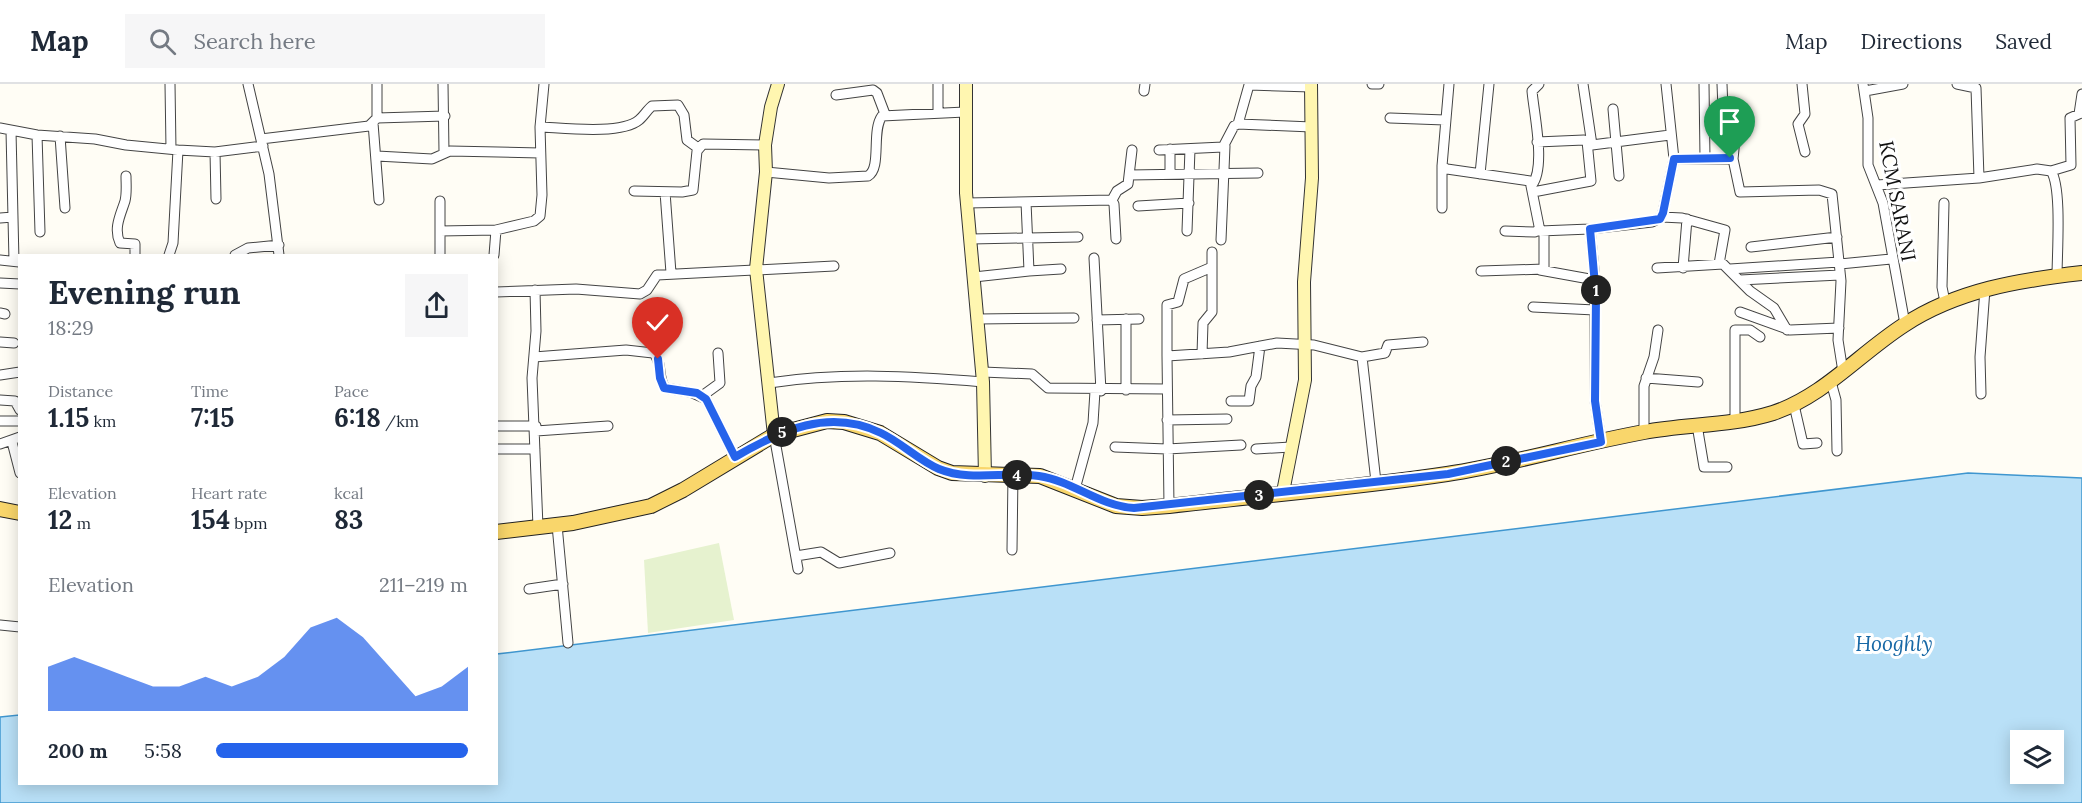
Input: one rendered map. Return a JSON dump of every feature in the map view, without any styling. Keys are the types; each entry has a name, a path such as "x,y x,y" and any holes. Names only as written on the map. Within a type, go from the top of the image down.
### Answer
{"main road":[{"path":"498,532 557,525 651,506 683,490 774,435 814,423 844,422 880,433 938,468 952,473 985,476 1013,474 1050,479 1121,507 1169,506 1448,474 1644,432 1735,421 1794,405 1831,382 1905,324 1946,302 1985,289 2082,273"},
{"path":"0,509 18,513"}],"street":[{"path":"169,254 174,243 174,149 170,84"},
{"path":"237,254 248,248 279,250 262,143 248,84"},
{"path":"377,84 375,121 379,200"},
{"path":"443,84 444,152"},
{"path":"440,231 496,230 534,221 540,216 542,195 540,127 544,84"},
{"path":"778,84 771,107 765,145 766,172 756,269 774,435 798,569"},
{"path":"938,84 938,113"},
{"path":"966,84 968,203 983,377 985,476"},
{"path":"1372,84 1379,84"},
{"path":"1442,208 1442,166 1449,84"},
{"path":"1480,174 1489,84"},
{"path":"1533,188 1537,178 1537,142 1532,91 1539,84"},
{"path":"1533,188 1591,181 1583,84"},
{"path":"1662,217 1674,159 1666,84"},
{"path":"1704,84 1705,159"},
{"path":"1722,84 1723,109 1728,114 1736,133 1733,159 1740,192 1819,190 1830,192 1834,201 1840,263 1838,347 1843,372"},
{"path":"1802,84 1804,114 1798,126 1805,152"},
{"path":"1864,88 1903,84"},
{"path":"1957,84 1976,88 1979,178"},
{"path":"1221,240 1225,146 1234,126 1238,124 1249,85 1311,85 1312,178 1304,282 1304,390 1283,492"},
{"name":"KCM SARANI","path":"1864,88 1868,158 1883,203 1891,259 1905,324"},
{"path":"836,95 873,90 877,93 885,114"},
{"path":"1877,185 1979,178 2037,169 2051,171 2072,164 2070,118 2079,114 2082,94"},
{"path":"540,127 583,130 617,127 640,120 652,106 678,105 684,115 687,140 698,148"},
{"path":"1613,109 1619,176"},
{"path":"766,172 829,178 868,176 874,171 879,118 885,114 965,112"},
{"path":"0,128 37,135 215,152 363,128 375,121 445,116"},
{"path":"1390,117 1445,120"},
{"path":"1238,124 1312,127"},
{"path":"0,260 17,262 12,217 11,131"},
{"path":"37,135 40,232"},
{"path":"1537,142 1617,142 1670,135"},
{"path":"60,136 65,208"},
{"path":"698,148 707,144 765,145"},
{"path":"1159,150 1225,146"},
{"path":"634,191 693,190 698,148"},
{"path":"1170,149 1170,174"},
{"path":"1187,231 1190,149"},
{"path":"1116,239 1112,200 1116,191 1128,184 1132,150"},
{"path":"215,152 216,199"},
{"path":"377,156 432,159 444,152 540,153"},
{"path":"1674,159 1733,159"},
{"path":"1442,166 1447,170 1528,180 1533,188 1546,265 1540,270"},
{"path":"2051,171 2055,180 2057,208 2057,276"},
{"path":"1129,175 1258,173"},
{"path":"126,176 125,204 119,215 118,240 120,243 135,244 135,254"},
{"path":"665,192 671,273"},
{"path":"968,203 1112,200"},
{"path":"440,201 440,254"},
{"path":"1026,202 1029,272"},
{"path":"1138,206 1189,203"},
{"path":"1944,203 1942,287 1946,302"},
{"path":"0,218 12,217"},
{"path":"1505,231 1590,229 1652,222 1662,217 1687,219 1725,230 1719,264"},
{"path":"1683,268 1687,219"},
{"path":"1590,229 1596,280 1595,401 1601,442"},
{"path":"494,254 496,230"},
{"path":"971,239 1078,237"},
{"path":"1751,247 1837,237"},
{"path":"1202,354 1203,325 1212,312 1212,252"},
{"path":"1075,489 1093,423 1098,391 1095,258"},
{"path":"1730,269 1891,259"},
{"path":"1657,268 1719,264 1730,269 1750,291 1774,308 1787,330"},
{"path":"498,292 576,289 595,292 617,290 640,294 647,290 657,275 834,266"},
{"path":"1169,506 1167,305 1178,302 1184,279 1212,267"},
{"path":"974,277 1061,269"},
{"path":"1481,271 1540,270 1596,280"},
{"path":"1740,280 1840,275"},
{"path":"0,283 18,284"},
{"path":"1981,394 1980,357 1985,289"},
{"path":"535,290 532,378 536,429 538,527"},
{"path":"1533,307 1595,310"},
{"path":"1740,312 1787,330 1839,328"},
{"path":"978,319 1074,318"},
{"path":"1126,319 1126,390"},
{"path":"1097,320 1139,319"},
{"path":"1644,432 1646,378 1654,357 1658,330"},
{"path":"1735,421 1735,331 1750,330 1760,337"},
{"path":"0,342 14,343"},
{"path":"1167,356 1260,346 1304,344 1362,357 1385,353 1388,345 1424,342"},
{"path":"1231,401 1249,401 1251,386 1256,377 1260,346"},
{"path":"534,357 626,350 653,352 658,359 660,378 664,388 702,396 713,410 735,457"},
{"path":"702,396 720,383 718,353"},
{"path":"1362,357 1377,482"},
{"path":"0,375 18,372"},
{"path":"768,383 816,376 855,374 983,377 1032,374 1048,388 1098,391 1167,390"},
{"path":"1646,378 1698,382"},
{"path":"1831,382 1836,400 1837,451"},
{"path":"0,400 15,401 18,406"},
{"path":"1794,405 1803,444 1817,443"},
{"path":"1167,420 1227,419"},
{"path":"0,421 18,421"},
{"path":"1697,425 1704,467 1727,467"},
{"path":"498,426 536,429 608,426"},
{"path":"0,444 16,439 18,456"},
{"path":"1115,447 1167,449 1241,445"},
{"path":"1256,449 1291,447"},
{"path":"498,449 535,449"},
{"path":"1012,550 1013,474"},
{"path":"557,525 568,643"},
{"path":"796,556 821,552 839,563 890,553"},
{"path":"529,589 563,584"},
{"path":"0,625 18,627"}],"green space":[{"path":"719,543 734,620 648,633 644,560"}],"water":[{"name":"Hooghly","path":"1968,473 2082,478 2082,803 0,803 0,717 18,715 18,785 498,785 498,654"}],"route":[{"path":"658,359 660,378 664,388 697,393 706,399 735,457 774,435 814,423 844,422 860,425 880,433 938,468 952,473 985,476 1013,474 1040,476 1111,505 1134,508 1448,474 1601,442 1595,401 1596,280 1590,229 1652,222 1660,219 1674,159 1730,158"}]}
